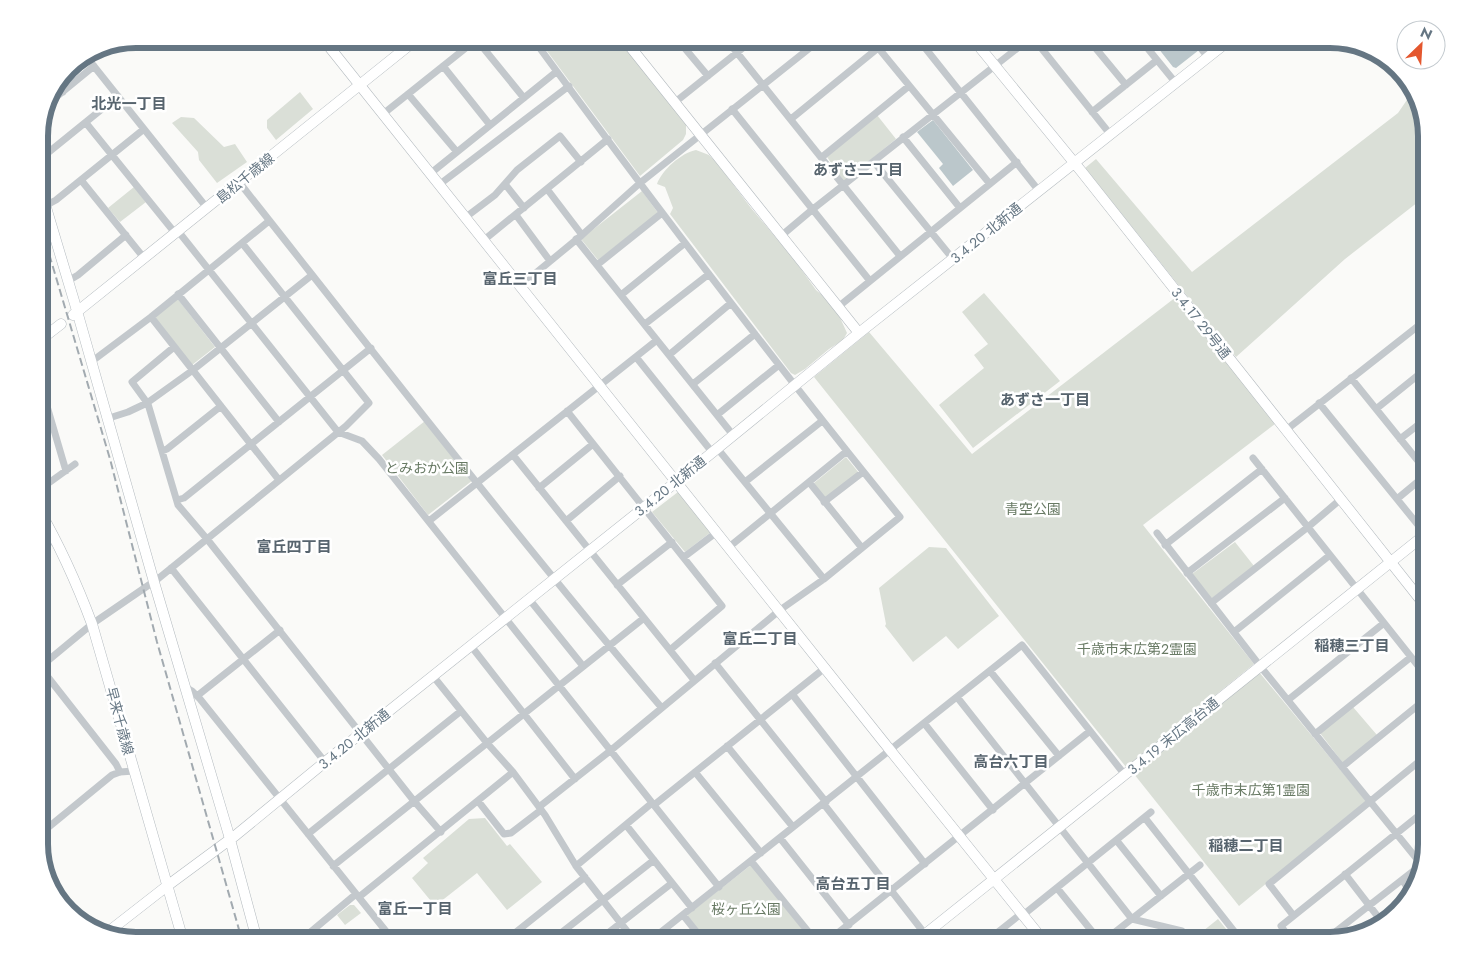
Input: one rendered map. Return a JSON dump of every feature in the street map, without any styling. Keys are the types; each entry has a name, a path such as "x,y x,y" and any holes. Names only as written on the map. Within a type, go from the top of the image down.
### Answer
{"street":[{"path":"330,48 1037,932"},
{"name":"島松千歳線","path":"74,314 406,48"},
{"path":"383,114 465,48"},
{"path":"483,48 524,98"},
{"path":"478,801 504,834 511,833 780,610 824,578 900,517 731,303 539,48"},
{"path":"631,48 860,333"},
{"path":"685,48 708,76"},
{"path":"734,48 900,256"},
{"path":"674,103 742,48"},
{"path":"520,286 640,183 809,48"},
{"path":"791,119 878,48 990,184"},
{"path":"925,48 1039,191"},
{"name":"3.4.17 29号通","path":"981,48 1074,162 1418,597"},
{"path":"781,236 1018,48"},
{"path":"1041,48 1110,134"},
{"path":"1095,48 1126,85"},
{"path":"1148,48 1175,82"},
{"path":"1200,48 1208,58"},
{"name":"3.4.20 北新通","path":"113,928 230,840 860,333 1220,48"},
{"path":"1092,112 1158,60"},
{"path":"90,61 207,208"},
{"path":"56,97 94,66"},
{"path":"443,66 490,125"},
{"path":"431,173 556,72"},
{"path":"440,184 569,86"},
{"path":"822,157 909,86"},
{"path":"408,94 457,152"},
{"path":"48,153 118,96"},
{"path":"732,109 870,281"},
{"path":"86,123 209,270 338,432 362,441 379,459 558,687 719,887"},
{"path":"48,204 144,129"},
{"path":"466,217 495,195 517,170 560,136 580,162"},
{"path":"903,138 960,208"},
{"path":"484,240 608,139"},
{"path":"874,162 953,259"},
{"path":"838,306 1017,162"},
{"path":"81,180 144,258"},
{"path":"239,182 609,646 661,707"},
{"path":"505,184 524,208"},
{"path":"547,189 597,265 733,435"},
{"path":"597,265 662,212"},
{"path":"516,215 550,261"},
{"path":"48,216 68,281 74,314 91,362 256,932"},
{"path":"91,362 151,317 269,221"},
{"path":"68,281 78,275 126,235"},
{"path":"48,661 92,624 154,582 338,432 369,403 242,243"},
{"path":"621,295 685,243"},
{"path":"644,324 709,274"},
{"path":"106,418 128,412 147,403 193,370 312,275"},
{"path":"178,294 279,422"},
{"path":"669,355 731,303"},
{"path":"151,317 279,480"},
{"path":"48,332 61,324"},
{"path":"1286,430 1418,326"},
{"path":"693,384 755,334"},
{"path":"428,521 657,340"},
{"path":"174,347 132,382 147,403 178,505 280,630 360,734 441,832"},
{"path":"177,500 184,498 371,348"},
{"path":"636,357 714,450 745,482 824,578"},
{"path":"717,415 779,365"},
{"path":"1376,409 1418,375"},
{"path":"1351,378 1418,462"},
{"path":"1319,403 1418,524"},
{"path":"162,451 221,406"},
{"path":"48,410 66,471"},
{"path":"567,411 722,606 670,650"},
{"path":"745,482 822,420"},
{"path":"1400,439 1418,425"},
{"path":"539,488 593,444"},
{"path":"729,547 846,451"},
{"path":"513,455 694,680"},
{"path":"1253,458 1418,666"},
{"path":"48,484 75,464"},
{"path":"1165,545 1262,469"},
{"path":"824,502 863,472"},
{"path":"566,521 620,476"},
{"path":"1397,499 1418,481"},
{"path":"809,482 862,548"},
{"path":"1187,573 1285,498"},
{"path":"1211,603 1341,500"},
{"name":"早来千歳線","path":"48,526 74,578 92,624 178,932"},
{"path":"684,557 717,532"},
{"path":"1156,534 1260,666 1417,859"},
{"path":"48,544 55,538"},
{"name":"3.4.19 末広高台通","path":"931,932 994,879 1356,588 1418,541"},
{"path":"617,585 672,542"},
{"path":"1234,632 1330,555"},
{"path":"171,568 325,762"},
{"path":"529,599 584,666"},
{"path":"333,866 644,618"},
{"path":"1288,700 1384,623"},
{"path":"197,696 280,630"},
{"path":"662,932 1022,645 1124,775"},
{"path":"470,646 575,779"},
{"path":"1315,734 1411,657"},
{"path":"715,663 825,802 892,891 920,932"},
{"path":"576,866 826,668"},
{"path":"990,671 1059,756"},
{"path":"433,676 486,743 513,772 540,808 576,866 628,932"},
{"path":"48,678 116,764 120,772"},
{"path":"185,687 197,696 386,932"},
{"path":"792,694 925,864"},
{"path":"957,697 1132,919 1183,932"},
{"path":"1342,767 1418,705"},
{"path":"308,834 461,711"},
{"path":"924,723 993,810"},
{"path":"840,932 1090,731"},
{"path":"727,746 793,827"},
{"path":"1293,916 1270,884 1418,762"},
{"path":"48,828 112,775 120,772 134,771"},
{"path":"311,932 441,832 513,772"},
{"path":"695,772 761,853"},
{"path":"998,932 1088,864 1151,812"},
{"path":"1285,932 1280,926 1418,816"},
{"path":"1145,818 1235,932"},
{"path":"626,825 692,908"},
{"path":"780,838 849,925"},
{"path":"1116,841 1161,896"},
{"path":"562,932 654,860"},
{"path":"751,861 809,932"},
{"path":"1115,932 1200,865"},
{"path":"1344,931 1369,906 1414,870"},
{"path":"1345,874 1378,917"},
{"path":"516,932 585,877"},
{"path":"1402,880 1407,886"},
{"path":"609,932 672,883"},
{"path":"1057,888 1092,932"},
{"path":"684,915 697,932"}],"green space":[{"path":"545,48 625,48 686,124 686,134 683,140 640,176"},
{"path":"300,92 313,109 276,140 267,128 267,120"},
{"path":"1409,96 1418,124 1418,202 1345,259 1236,357 1085,168 1096,159 1192,272 1398,113"},
{"path":"877,115 896,139 846,180 843,180 827,157"},
{"path":"181,117 194,118 224,147 235,144 247,162 217,183 199,160 198,152 172,123"},
{"path":"696,150 709,155 717,163 751,208 793,258 816,290 837,311 847,333 843,340 795,375 791,373 670,214 673,208 665,187 657,184 659,179 673,163 684,155"},
{"path":"134,187 146,202 120,222 108,208"},
{"path":"642,191 658,213 598,260 581,239"},
{"path":"984,293 1060,381 973,448 939,405 984,368 974,355 988,344 962,312"},
{"name":"青空公園","path":"1176,297 1275,424 1143,525 1254,664 1126,767 814,377 869,332 972,454"},
{"path":"177,298 215,347 192,365 154,316"},
{"name":"とみおか公園","path":"425,421 473,480 428,515 382,455"},
{"path":"846,457 859,473 825,499 814,483"},
{"path":"678,492 711,532 685,552 652,512"},
{"path":"1235,542 1254,566 1211,599 1192,574"},
{"path":"929,547 946,548 999,616 958,649 946,636 913,662 885,626 879,588"},
{"name":"千歳市末広第1霊園","path":"1259,672 1366,801 1239,906 1134,774"},
{"path":"1353,707 1377,735 1343,763 1320,733"},
{"path":"485,818 507,846 510,844 542,882 507,910 477,873 435,906 412,878 428,863 423,858 469,819"},
{"name":"桜ヶ丘公園","path":"751,865 805,932 701,932 687,915"},
{"path":"350,905 354,905 361,913 345,925 337,915"},
{"path":"1218,919 1229,932 1202,932"}],"shaded area":[{"path":"1158,48 1197,48 1199,50 1176,68 1173,67"},
{"path":"933,120 973,170 953,186 939,168 943,164 917,132"}],"railway":[{"path":"48,250 110,459 157,642 240,932"}],"district":[{"name":"北光一丁目","path":"129,104"},
{"name":"あずさ二丁目","path":"858,170"},
{"name":"富丘三丁目","path":"520,279"},
{"name":"あずさ一丁目","path":"1045,400"},
{"name":"富丘四丁目","path":"294,547"},
{"name":"富丘二丁目","path":"760,639"},
{"name":"稲穂三丁目","path":"1352,646"},
{"name":"高台六丁目","path":"1011,762"},
{"name":"稲穂二丁目","path":"1246,846"},
{"name":"高台五丁目","path":"853,884"},
{"name":"富丘一丁目","path":"415,909"}],"park label":[{"name":"千歳市末広第2霊園","path":"1137,649"}]}
